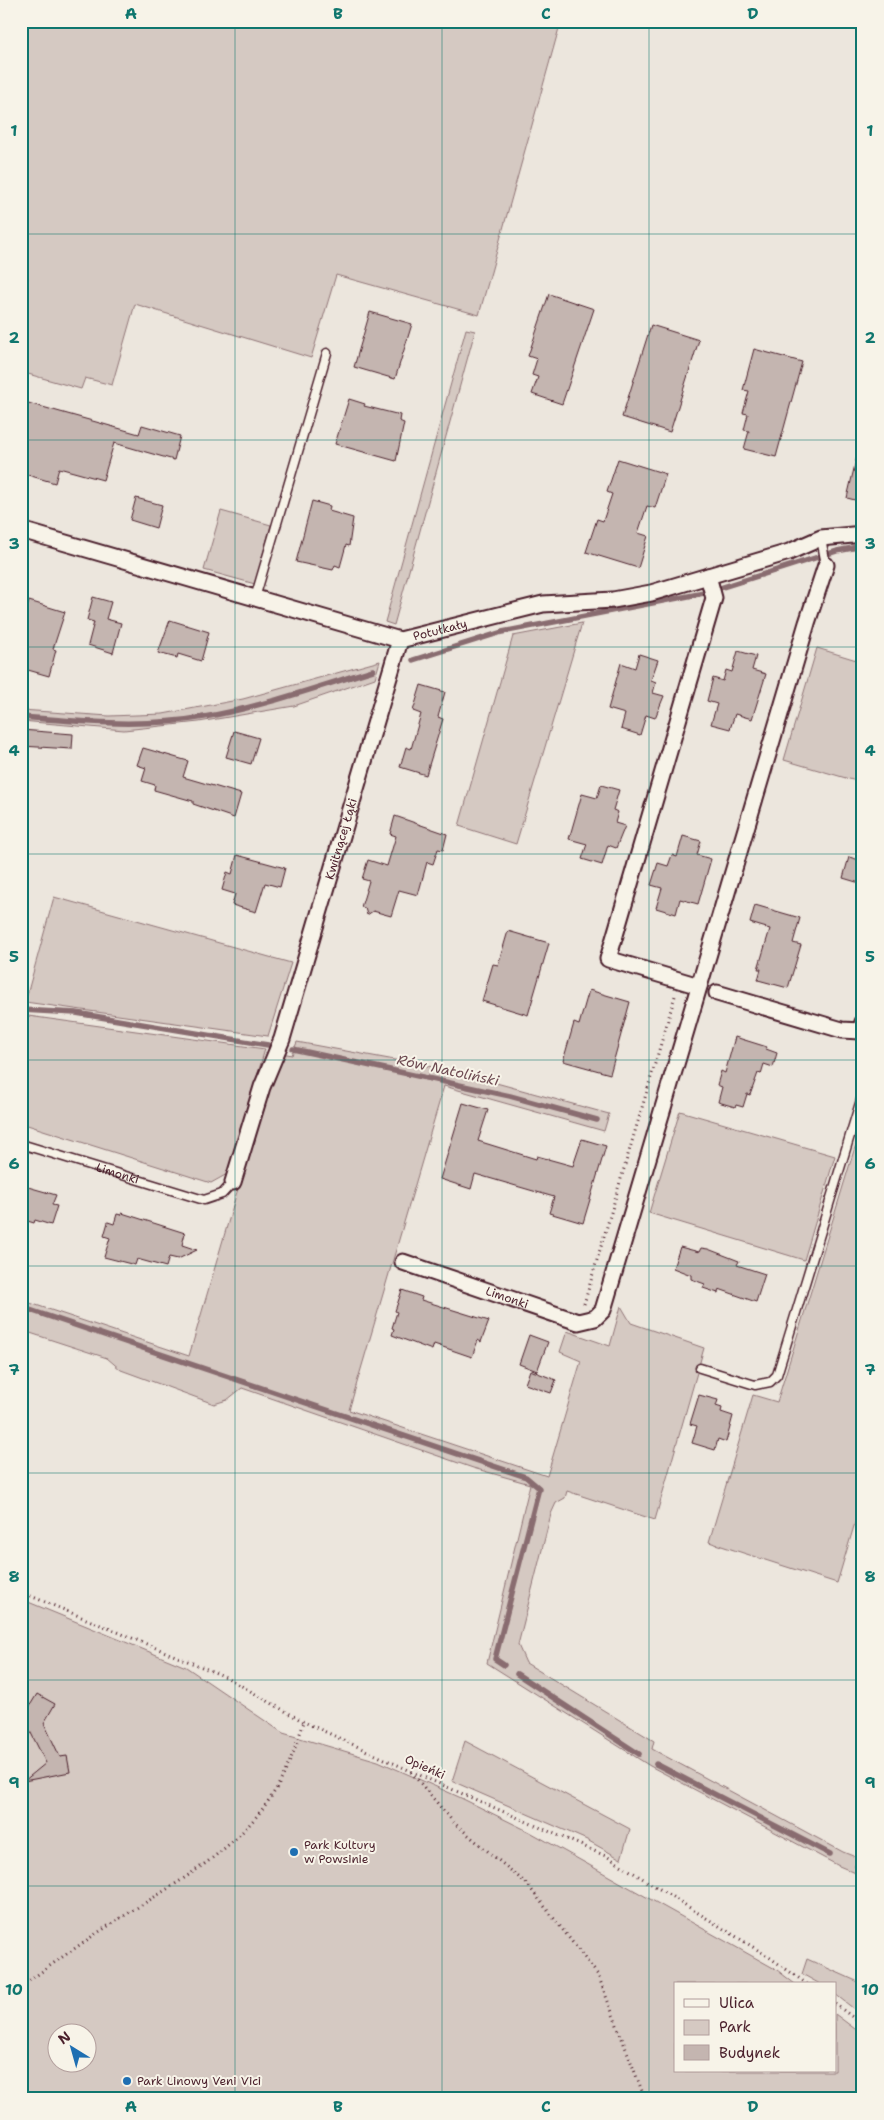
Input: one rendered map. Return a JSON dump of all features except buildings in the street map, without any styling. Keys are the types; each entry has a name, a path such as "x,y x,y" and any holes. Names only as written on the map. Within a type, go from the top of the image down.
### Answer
{"street":[{"name":"Potułkały","path":"21,530 400,640 543,604 581,603 632,597 708,579 821,542 863,534"},
{"path":"708,579 714,598 608,959 699,986 826,565"},
{"name":"Kwitnącej Łąki","path":"233,1182 262,1088 282,1038 400,640"},
{"name":"Limonki","path":"403,1262 578,1322 595,1318 606,1306 699,986"},
{"path":"717,993 842,1030 862,1030"}],"lane":[{"path":"255,598 327,353"},
{"path":"821,542 826,565"},
{"path":"700,1368 755,1385 770,1382 776,1375 863,1093"},
{"name":"Limonki","path":"21,1144 193,1198 214,1199 228,1189 233,1182"}],"path":[{"path":"585,1300 679,980"},
{"name":"Opieńki","path":"21,1592 226,1677 304,1722 608,1857 769,1957 804,1982"},
{"path":"21,1986 103,1929 201,1867 237,1837 266,1804 289,1767 304,1722"},
{"path":"409,1770 454,1823 527,1884 598,1975 645,2099"},
{"path":"836,2005 863,2025"}],"green space":[{"path":"21,21 561,21 479,315 336,275 311,358 135,304 112,385 85,378 81,389 21,372 21,303 28,278 21,275"},
{"path":"466,329 475,331 394,625 385,622"},
{"path":"221,511 271,525 255,584 204,570"},
{"path":"582,623 516,844 459,826 513,636"},
{"path":"817,648 863,662 863,783 784,760"},
{"path":"380,661 375,678 294,706 199,722 124,730 21,721 21,710 109,716 163,714 243,699"},
{"path":"54,897 291,963 268,1036 25,1002"},
{"path":"21,1015 265,1049 229,1173 211,1183 21,1123"},
{"path":"297,1042 449,1070 609,1114 604,1131 444,1086 349,1410 547,1476 581,1361 560,1352 567,1331 610,1346 621,1306 631,1323 704,1348 655,1520 567,1491 565,1498 556,1503 551,1514 518,1645 526,1663 654,1741 652,1749 843,1852 863,1860 863,1876 839,1866 650,1766 487,1663 530,1484 473,1468 242,1388 227,1400 214,1404 121,1370 107,1358 21,1330 21,1300 189,1356 239,1185 282,1053 292,1055"},
{"path":"680,1111 835,1156 804,1260 649,1213"},
{"path":"863,1121 863,1496 837,1583 709,1542 753,1395 777,1402"},
{"name":"Park Kultury w Powsinie","path":"21,1599 186,1667 283,1733 378,1761 459,1797 530,1832 777,1970 792,1982 674,1982 674,2072 836,2072 836,2015 863,2035 863,2099 21,2099"},
{"path":"465,1741 630,1829 621,1859 587,1840 452,1781"},
{"path":"807,1959 863,1984 863,2016 836,1995 836,1982 816,1982 802,1974"}],"waterway":[{"path":"413,660 502,632 704,593 837,551 863,546"},
{"path":"21,717 112,723 158,722 204,717 247,708 373,670"},
{"name":"Rów Natoliński","path":"21,1010 76,1013 268,1045"},
{"name":"Rów Natoliński","path":"293,1049 510,1096 597,1120"},
{"path":"21,1307 526,1477 539,1488 495,1659 504,1665"},
{"path":"517,1674 639,1754"},
{"path":"656,1764 830,1854"},
{"path":"857,1866 863,1869"}],"place":[{"name":"Park Kultury w Powsinie","path":"294,1852"},
{"name":"Park Linowy Veni Vici","path":"127,2081"}]}
